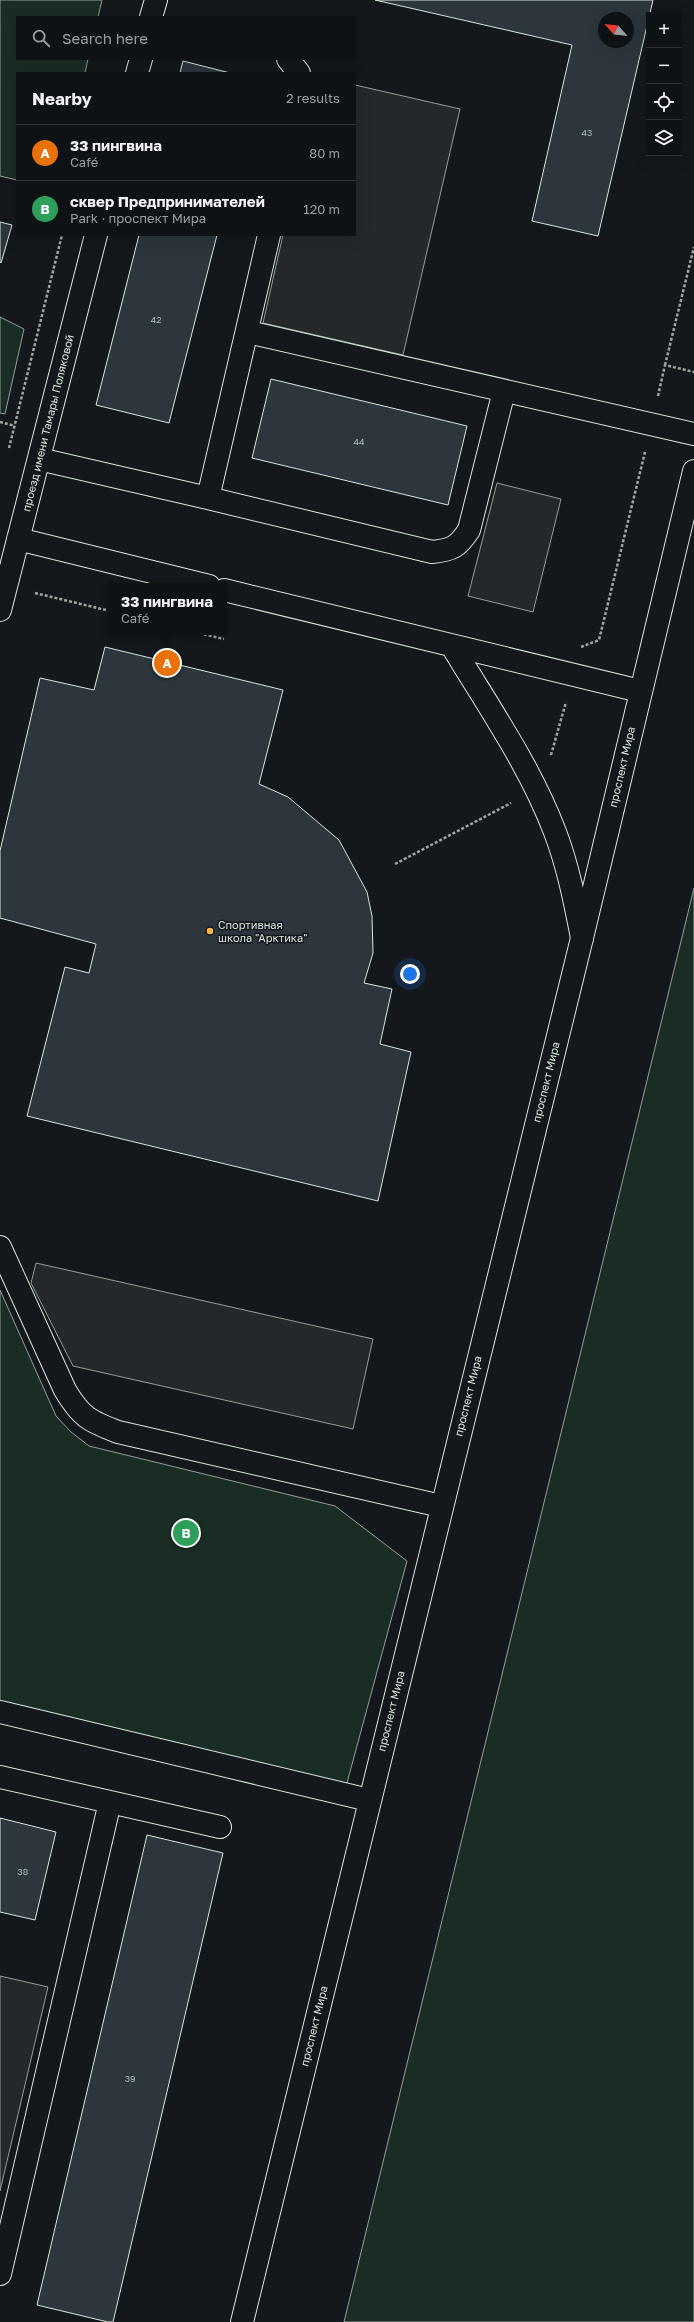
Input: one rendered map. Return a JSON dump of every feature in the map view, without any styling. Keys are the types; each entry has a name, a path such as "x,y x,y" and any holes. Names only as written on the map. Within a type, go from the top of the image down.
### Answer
{"main road":[{"path":"151,16 156,0"},
{"path":"137,72 141,60"},
{"path":"289,60 298,72"},
{"name":"проезд имени Тамары Поляковой","path":"0,610 96,236"},
{"path":"208,498 248,332 269,236"},
{"path":"248,332 694,434"},
{"path":"39,459 432,552 447,550 460,543 469,530 504,391"},
{"name":"проспект Мира","path":"242,2322 441,1506 582,938 640,691 694,471"},
{"path":"18,539 197,583"},
{"path":"227,591 640,691"},
{"path":"452,646 536,789 555,832 571,882 582,938"},
{"path":"0,1247 65,1390 74,1406 90,1421 118,1432 441,1506"},
{"path":"0,1712 369,1800"},
{"path":"0,1777 220,1827"},
{"path":"0,2274 110,1802"}],"path":[{"path":"9,449 62,236"},
{"path":"395,864 536,789 551,779 550,760 581,647 598,640 694,248"},
{"path":"665,365 694,372"},
{"path":"0,422 15,426"},
{"path":"6,586 107,610"},
{"path":"207,635 224,639"}],"green space":[{"path":"0,0 102,0 98,16 16,16 16,60 88,60 85,72 16,72 16,180 0,176"},
{"path":"0,317 24,329 5,414 0,413"},
{"path":"694,888 694,2322 344,2322"},
{"path":"0,1290 56,1416 71,1432 89,1446 335,1506 407,1561 344,1794 0,1712"}],"shaded area":[{"path":"356,85 460,109 403,355 263,323 283,236 356,236"},
{"path":"497,483 561,499 533,612 468,596"},
{"path":"36,1263 373,1339 353,1429 73,1366 31,1283"},
{"path":"0,1976 48,1987 0,2191"}],"building":[{"path":"375,0 653,0 650,12 646,12 646,30 598,236 532,221 572,45"},
{"path":"183,61 226,72 180,72"},
{"path":"0,222 12,225 1,263 0,262"},
{"path":"139,236 217,236 169,423 96,405"},
{"path":"271,379 467,426 448,505 252,458"},
{"name":"Спортивная школа \"Арктика\"","path":"105,647 283,690 259,784 288,797 339,840 367,892 372,916 373,953 364,983 392,989 380,1044 411,1052 378,1201 27,1116 65,967 89,973 96,944 0,918 0,851 40,678 94,690"},
{"path":"0,1818 56,1832 35,1920 0,1912"},
{"path":"147,1835 223,1853 113,2322 108,2322 37,2305"}],"place":[{"name":"33 пингвина","path":"167,663"},
{"name":"Спортивная школа \"Арктика\"","path":"210,931"},
{"name":"сквер Предпринимателей","path":"186,1533"}]}
